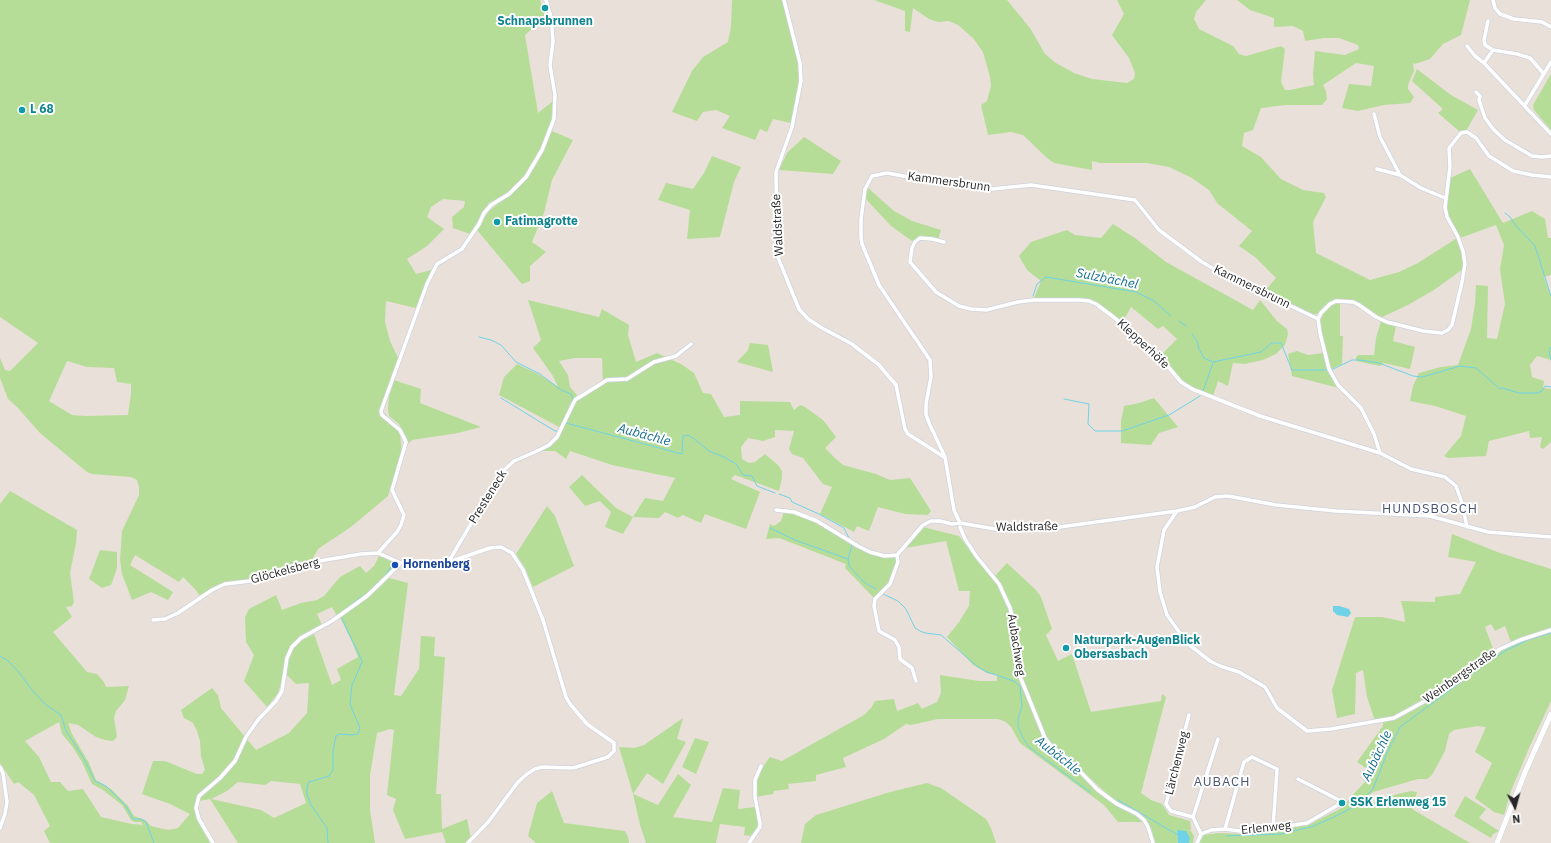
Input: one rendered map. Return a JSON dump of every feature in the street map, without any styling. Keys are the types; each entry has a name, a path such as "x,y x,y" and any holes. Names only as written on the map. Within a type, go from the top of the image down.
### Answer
{"main road":[{"path":"1497,843 1526,770 1551,714"}],"street":[{"path":"378,553 402,525 404,515 392,490 406,442 400,430 382,415 381,411 426,284 437,264 462,249 480,224 484,213 491,205 509,194 526,178 542,150 554,119 555,95 550,65 553,41 551,17 546,0"},
{"name":"Waldstraße","path":"784,0 800,63 801,81 792,127 776,172 777,255 799,309 808,319 852,344 879,366 896,385 905,429 908,434 945,457"},
{"path":"1493,0 1495,8 1500,14 1514,19 1542,22 1551,27"},
{"path":"1488,21 1484,40 1485,44 1493,50 1530,58 1544,74"},
{"path":"1467,46 1475,56 1484,63 1525,105 1551,134"},
{"path":"1484,63 1493,50"},
{"path":"1525,105 1551,62"},
{"path":"1476,92 1480,96 1479,100 1485,118 1494,130 1505,140 1532,156 1551,156"},
{"path":"1374,114 1380,137 1400,175"},
{"path":"1380,453 1374,434 1361,408 1338,385 1330,370 1323,350 1318,319 1330,304 1336,301 1353,302 1376,317 1387,322 1423,331 1442,333 1448,330 1452,325 1465,264 1464,251 1447,217 1445,198 1450,167 1449,148 1461,133 1467,132 1476,138 1489,156 1513,171 1551,177"},
{"path":"1377,169 1400,175 1421,188 1445,198"},
{"name":"Kammersbrunn","path":"945,457 926,415 926,404 931,377 930,360 879,285 862,244 861,219 865,189 872,176 887,173 930,181 992,189 1031,185 1135,200 1159,230 1202,262 1318,319"},
{"name":"Klepperhöfe","path":"944,242 920,238 915,242 912,248 910,262 936,292 958,306 986,310 1018,302 1034,300 1079,300 1089,301 1096,304 1116,319 1139,343 1148,347 1159,356 1181,382 1192,389 1260,416 1293,427 1329,436 1380,453 1412,469 1445,477 1456,486 1462,503 1467,527"},
{"name":"Presteneck","path":"448,561 501,473 514,461 542,448 557,437 575,400 579,396 607,380 627,379 654,362 676,356 691,344"},
{"path":"945,457 954,510 960,525"},
{"name":"Waldstraße","path":"897,555 927,521 940,521 952,524 1001,530 1045,529 1177,511 1194,507 1215,497 1228,496 1276,505 1328,511 1430,516 1488,532 1551,537"},
{"path":"776,510 794,512 817,521 870,552 885,556 897,555 898,562 890,584 875,599 874,606 880,631 895,640 899,647 900,659 912,668 916,681"},
{"name":"Weinbergstraße","path":"1177,511 1164,530 1157,567 1160,592 1167,615 1188,643 1210,661 1239,672 1265,687 1277,708 1307,731 1331,729 1394,718 1460,680 1500,649 1520,640 1551,630"},
{"name":"Aubachweg","path":"960,525 965,539 999,584 1010,608 1016,630 1019,674 1045,738 1052,747 1069,760 1098,790 1117,804 1137,814 1144,820 1148,826 1153,843"},
{"name":"Glöckelsberg","path":"153,620 165,619 178,613 212,590 225,584 259,580 299,565 357,554 378,553 401,563 427,567 440,565 448,561 490,548 501,547 512,552 523,570 543,620 568,701 587,724 614,743 614,751 608,758 573,768 542,767 527,774 518,782 489,821 468,843"},
{"path":"213,843 199,819 197,812 197,801 199,796 220,778 235,761 246,737 282,691 287,658 292,647 301,638 332,621 367,596 401,563"},
{"name":"Lärchenweg","path":"1189,715 1166,804 1171,811 1194,817"},
{"path":"1197,843 1201,834 1194,817 1218,739"},
{"path":"1225,829 1244,762 1252,757 1277,769 1273,829"},
{"path":"748,843 760,827 755,792 756,780 761,766"},
{"path":"0,767 3,773 7,802 0,828"},
{"name":"Erlenweg","path":"1201,834 1211,830 1225,829 1247,832 1307,823 1338,805 1339,800 1298,779"}],"green space":[{"path":"0,0 540,0 545,18 525,35 538,113 557,98 556,116 552,131 573,140 552,180 544,213 532,242 546,252 530,266 530,281 522,284 477,230 488,212 507,196 489,203 470,234 453,228 452,217 464,207 465,201 443,199 431,207 427,217 444,229 427,246 407,259 416,274 435,269 427,286 420,309 386,301 385,322 390,341 400,362 387,395 383,411 398,427 402,454 388,496 351,527 318,549 312,560 287,567 260,581 227,584 200,596 183,577 179,582 135,555 130,565 173,592 168,600 151,592 132,600 122,574 120,560 122,531 139,495 137,480 131,477 92,474 87,472 40,433 8,399 0,378 0,358 5,370 10,371 38,343 0,317","holes":["67,361 87,367 114,368 117,382 131,384 128,415 72,415 49,401"]},
{"path":"732,0 786,0 799,66 798,100 795,124 773,119 767,132 760,129 755,140 722,128 730,116 716,110 703,112 697,121 672,112 692,71 703,57 728,42 731,27"},
{"path":"874,0 1007,0 1030,28 1045,54 1056,63 1074,73 1092,79 1127,83 1134,79 1135,73 1129,58 1112,35 1124,14 1117,0 1206,0 1196,12 1194,19 1199,29 1233,46 1239,54 1246,56 1281,46 1285,49 1281,82 1285,90 1290,90 1314,85 1313,74 1315,51 1345,55 1359,49 1358,45 1339,38 1324,38 1305,41 1303,31 1293,26 1274,27 1274,18 1250,10 1237,0 1470,0 1461,35 1443,44 1430,59 1415,64 1413,63 1414,71 1408,85 1408,89 1414,97 1410,103 1384,105 1358,111 1342,108 1349,84 1371,86 1374,66 1356,63 1323,85 1326,91 1327,99 1322,105 1285,105 1261,108 1253,130 1244,133 1242,146 1261,157 1281,179 1303,190 1324,193 1326,197 1313,222 1316,253 1370,280 1399,272 1418,263 1457,238 1463,258 1463,269 1434,290 1408,305 1380,318 1360,303 1354,301 1335,300 1325,305 1317,314 1313,314 1293,306 1265,291 1276,278 1255,257 1239,246 1252,231 1217,203 1209,190 1192,178 1169,167 1147,163 1100,163 1092,161 1092,170 1054,163 1023,135 1011,132 988,135 981,105 987,101 991,86 990,77 983,52 973,38 958,25 949,21 938,22 929,19 913,8 910,32 905,31 905,11"},
{"path":"1417,69 1451,95 1478,110 1466,131 1460,132 1438,113 1443,109 1412,81"},
{"path":"1551,74 1551,130 1534,110 1533,105"},
{"path":"804,137 841,161 833,174 779,170 787,153"},
{"path":"712,156 741,167 734,182 720,237 687,239 690,210 658,200 666,183 693,189 704,173"},
{"path":"1470,169 1503,223 1532,211 1545,219 1548,238 1551,238 1551,275 1544,277 1551,296 1551,360 1537,356 1530,365 1532,377 1544,381 1543,388 1551,389 1551,442 1543,449 1540,447 1542,437 1530,438 1529,431 1489,441 1486,456 1448,458 1444,456 1461,436 1466,416 1435,406 1410,401 1413,386 1419,373 1441,367 1458,365 1471,329 1476,285 1488,286 1487,338 1497,339 1505,304 1500,269 1504,245 1496,225 1460,238 1448,216 1446,207 1450,178"},
{"path":"868,188 894,211 912,221 941,230 938,239 925,237 912,241 891,226 864,197"},
{"path":"1113,224 1135,238 1166,262 1253,310 1260,300 1277,321 1287,329 1288,334 1285,345 1276,354 1263,360 1245,364 1233,363 1228,386 1218,381 1213,396 1195,389 1181,381 1161,355 1177,339 1163,326 1158,329 1131,307 1122,323 1113,314 1097,303 1075,298 1034,298 1041,281 1027,270 1019,256 1031,242 1067,230 1075,235 1101,238"},
{"path":"528,300 599,317 602,309 629,325 628,335 636,362 657,353 681,364 694,373 703,393 711,394 724,417 740,415 740,401 790,402 794,410 800,405 805,407 823,420 836,437 825,448 843,465 876,474 890,480 910,478 931,511 928,515 905,514 878,507 869,531 857,526 854,532 820,514 832,487 823,484 803,458 792,454 789,449 794,431 775,430 775,437 763,441 748,438 741,447 742,459 749,463 755,462 765,454 778,465 782,471 779,491 735,475 731,479 760,492 746,529 705,514 701,523 683,515 678,518 665,512 659,518 633,517 645,498 663,501 675,478 612,465 570,451 566,459 555,451 539,451 556,438 575,401 603,385 602,358 575,358 559,361 568,375 570,387 577,395 571,402 561,428 499,395 504,377 517,364 540,375 558,387 553,376 533,348 541,340"},
{"path":"1340,302 1340,336 1343,336 1342,364 1331,369 1320,321 1326,309 1330,305"},
{"path":"1381,321 1396,326 1393,341 1415,347 1410,369 1384,363 1380,366 1356,361 1356,357 1358,355 1374,355 1376,338"},
{"path":"750,343 768,345 773,372 737,362 748,350"},
{"path":"1297,351 1308,355 1323,353 1329,372 1339,388 1292,376 1288,354"},
{"path":"394,380 421,389 420,403 481,427 458,433 412,440 408,444 408,440 399,424 389,416 389,394"},
{"path":"1154,398 1178,427 1159,433 1151,445 1121,443 1121,421 1124,406"},
{"path":"582,475 616,508 633,517 623,534 605,527 611,512 600,501 585,506 569,487"},
{"path":"10,491 77,530 70,573 74,602 72,606 66,607 72,617 53,632 87,672 97,674 104,682 106,687 129,686 125,700 116,711 114,718 117,737 113,741 96,737 78,725 68,723 72,734 89,763 96,780 111,789 128,806 134,816 145,820 151,826 168,830 178,828 190,814 170,804 142,794 153,761 165,761 197,774 202,774 205,770 197,731 193,723 184,718 181,710 212,688 218,695 221,708 256,750 289,733 307,713 309,683 296,684 286,674 288,658 292,649 297,643 314,634 332,685 341,680 337,669 358,657 340,617 369,597 389,578 408,583 394,695 401,696 419,669 421,636 435,637 434,656 445,657 436,794 441,794 442,829 467,819 471,839 467,843 446,843 442,832 405,839 393,810 396,799 387,795 394,730 390,729 377,733 370,775 370,810 375,843 238,843 210,799 199,801 196,799 196,818 210,843 50,843 44,831 50,826 34,795 18,782 14,784 0,763 0,504","holes":["59,722 62,734 82,762 92,784 103,790 122,805 131,820 141,822 143,825 101,817 83,789 68,791 60,782 51,782 39,757 25,741","271,781 300,784 306,803 274,818 261,810 211,799 227,791 238,782 265,785"]},
{"path":"547,506 555,516 574,566 533,587 525,568 516,554"},
{"path":"784,512 796,514 820,524 849,543 883,557 894,556 896,565 887,585 874,598 845,568 846,564 779,538 766,539 770,524 774,526 781,521"},
{"path":"923,527 959,536 993,578 1007,563 1036,590 1041,597 1052,629 1046,635 1058,661 1072,654 1091,712 1161,701 1162,694 1166,697 1141,793 1151,800 1162,804 1169,815 1190,821 1191,830 1188,830 1191,831 1194,836 1193,843 1189,843 1177,831 1178,843 1155,843 1151,828 1141,814 1114,800 1041,734 1049,746 1067,761 1094,789 1109,801 1135,815 1143,822 1118,822 1104,805 1020,743 1011,727 1006,722 998,719 938,719 911,725 906,724 884,739 843,758 846,767 816,775 816,781 788,784 789,789 774,791 773,794 756,797 756,781 758,774 770,757 782,761 864,715 875,701 894,699 897,711 918,703 922,709 937,702 941,693 940,675 979,681 997,681 997,675 987,673 973,665 947,637 969,606 970,591 959,591 946,541 905,548"},
{"path":"1452,534 1500,553 1551,569 1551,629 1511,642 1505,626 1495,631 1491,624 1485,627 1494,651 1451,682 1395,716 1375,721 1367,697 1363,670 1356,673 1355,714 1337,718 1332,690 1355,617 1382,617 1405,622 1401,601 1435,602 1435,597 1460,594 1476,562 1448,557"},
{"path":"100,550 117,552 117,568 111,585 102,588 89,579"},
{"path":"379,556 392,561 394,567 387,576 337,616 332,607 317,614 322,625 297,639 292,644 285,658 283,677 278,693 267,707 244,681 254,655 246,642 245,617 249,609 276,595 282,610 301,603 317,600 324,596 340,577 360,566 366,573 374,566"},
{"path":"1551,631 1551,701 1511,791 1504,815 1494,812 1475,798 1492,763 1475,752 1486,727 1478,726 1454,730 1449,734 1445,751 1432,775 1427,779 1418,779 1373,792 1363,801 1368,805 1389,796 1411,791 1417,792 1412,809 1470,843 1199,843 1204,835 1219,833 1247,834 1308,825 1340,809 1373,773 1357,762 1383,726 1383,722 1398,718 1441,693 1496,653 1512,644"},
{"path":"683,718 677,739 686,742 663,784 647,773 633,794 619,747 634,748 644,745"},
{"path":"695,738 709,742 696,774 682,767"},
{"path":"678,774 691,785 673,817 712,822 723,788 740,790 738,809 755,807 759,822 756,830 750,836 744,835 745,827 720,824 716,843 646,843 633,794 658,805"},
{"path":"927,783 941,788 986,819 996,843 801,843 805,824 816,815 890,792"},
{"path":"552,791 564,823 625,831 629,843 536,843 528,836 537,803"},
{"path":"1465,796 1486,809 1479,818 1499,831 1493,834 1491,838 1454,816"}],"water":[{"path":"1333,606 1349,609 1351,613 1348,617 1337,615 1333,611"},
{"path":"1177,830 1186,831 1190,838 1189,843 1178,843"}],"waterway":[{"path":"1505,213 1535,246 1551,296"},
{"name":"Sulzbächel","path":"1033,296 1037,284 1046,277 1136,292 1154,301 1171,316"},
{"name":"Sulzbächel","path":"1179,321 1186,326"},
{"name":"Sulzbächel","path":"1192,334 1197,341 1204,358 1213,362 1261,352 1272,343 1281,343 1292,370 1328,370"},
{"path":"479,337 491,340 501,345 516,362 540,374 561,390 571,394 573,399 567,413"},
{"path":"1551,347 1549,351 1551,360"},
{"name":"Sulzbächel","path":"1331,370 1352,360 1360,360 1379,363 1413,376 1422,377 1460,366 1476,368 1500,389 1502,388 1519,393 1537,393 1542,391 1545,386 1551,387"},
{"path":"1203,391 1213,363"},
{"path":"1064,399 1089,404 1088,424 1095,431 1122,431 1169,415 1200,396"},
{"path":"501,398 555,431 558,431"},
{"name":"Aubächle","path":"566,423 682,454 683,436 688,435 709,451 736,464 743,475 752,476 757,486 775,493"},
{"name":"Aubächle","path":"779,494 790,498 792,502 819,514 844,528 849,538"},
{"path":"770,528 795,540 848,559"},
{"name":"Aubächle","path":"852,545 848,559 849,566 865,583 876,589"},
{"path":"385,576 392,565"},
{"path":"368,592 379,582"},
{"name":"Aubächle","path":"883,594 898,601 906,609 915,628 925,633 941,635 978,667 987,672 1014,681 1020,686 1022,706 1018,719 1018,726 1023,738 1029,747 1090,792"},
{"path":"344,610 361,597"},
{"path":"328,843 327,828 311,805 307,795 307,787 309,782 329,776 333,770 333,751 336,736 340,734 358,734 360,728 350,704 352,685 362,661 341,617"},
{"name":"Aubächle","path":"1226,836 1281,834 1314,826 1355,806 1373,789 1387,753 1400,727 1488,662 1507,650 1528,640 1551,633"},
{"path":"0,656 7,660 17,670 45,704 61,715 66,731 83,757 95,781 106,786 126,806 133,819 141,819 146,822 154,843"},
{"name":"Aubächle","path":"1118,800 1178,835"}],"place":[{"name":"Schnapsbrunnen","path":"545,8"},
{"name":"L 68","path":"22,110"},
{"name":"Fatimagrotte","path":"497,222"},
{"name":"Hornenberg","path":"395,565"},
{"name":"Naturpark-AugenBlick Obersasbach","path":"1066,648"},
{"name":"SSK Erlenweg 15","path":"1342,803"}],"district":[{"name":"HUNDSBOSCH","path":"1430,509"},
{"name":"AUBACH","path":"1222,782"}]}
